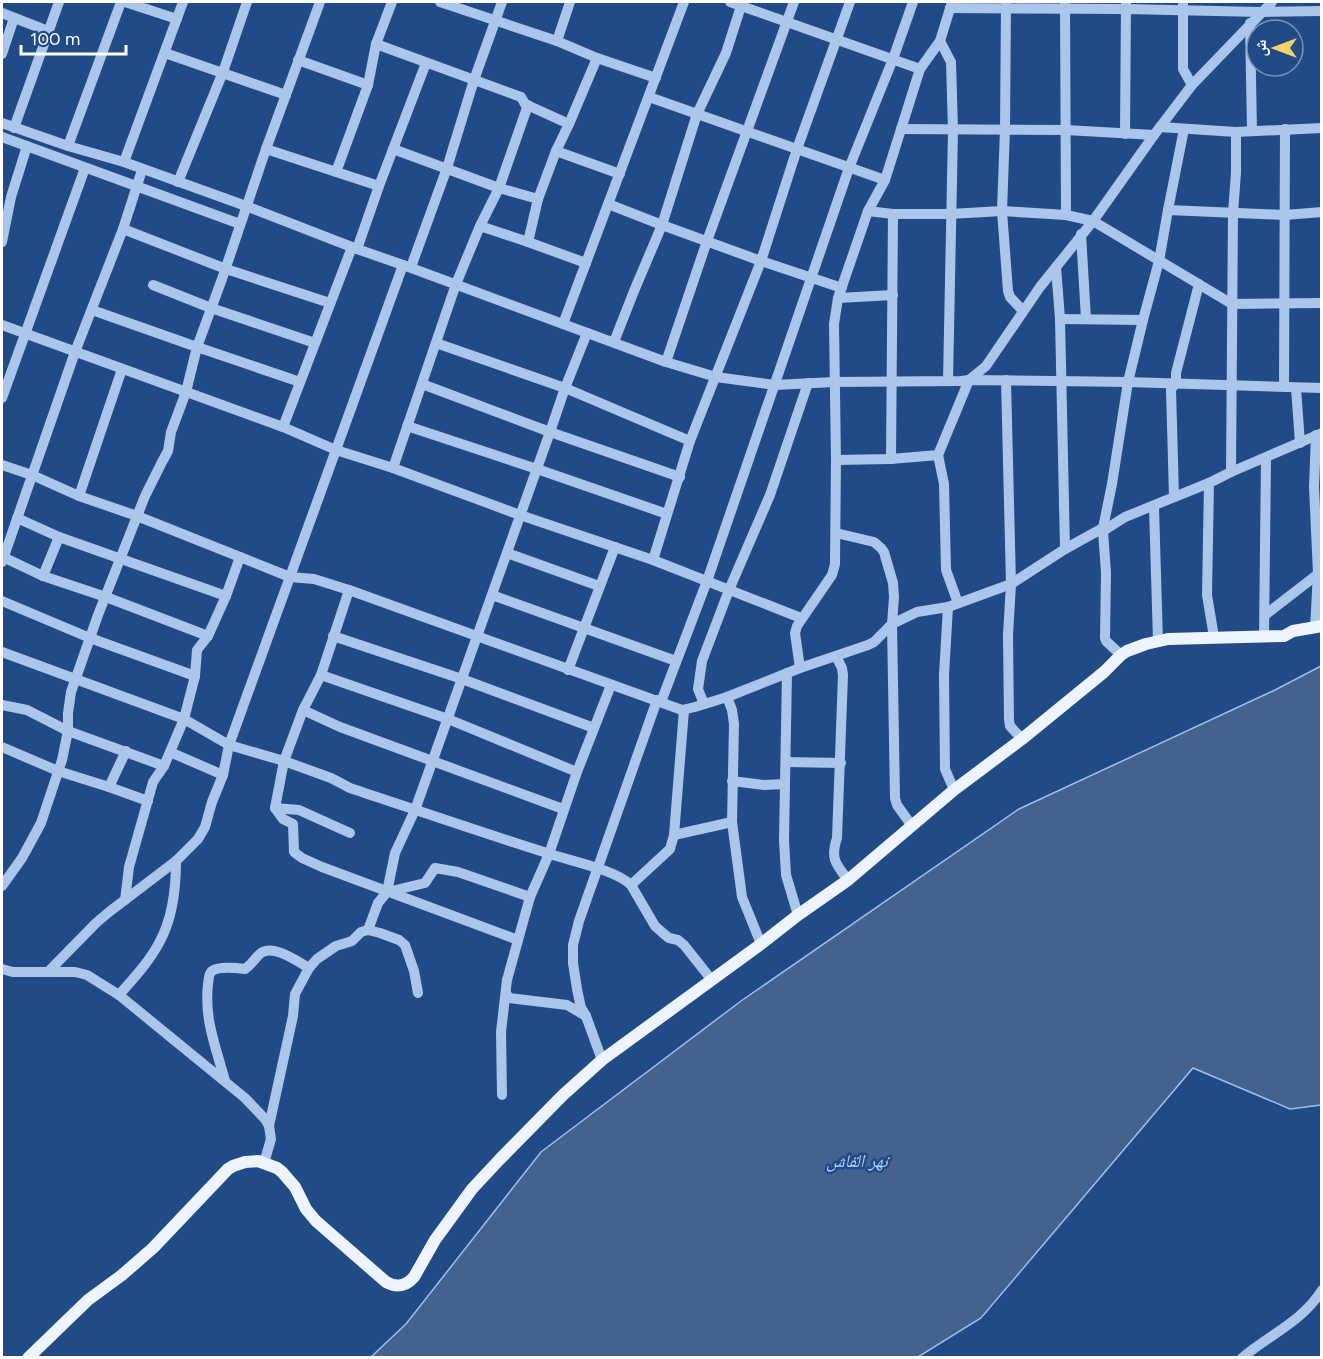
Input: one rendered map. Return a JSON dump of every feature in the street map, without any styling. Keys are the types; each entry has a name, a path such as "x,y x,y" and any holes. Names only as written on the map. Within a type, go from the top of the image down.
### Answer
{"main road":[{"path":"28,1358 88,1300 153,1248 228,1169 245,1162 264,1162 277,1168 289,1179 309,1214 386,1282 402,1285 409,1282 447,1222 486,1174 563,1095 602,1060 848,880 954,790 1022,739 1104,672 1121,655 1136,647 1179,638 1284,636 1293,631 1318,627"}],"street":[{"path":"14,128 59,2"},
{"path":"68,146 123,2 177,19"},
{"path":"124,162 183,2"},
{"path":"178,182 223,72 247,2"},
{"path":"2,886 22,858 41,823 62,760 68,731 70,692 137,516 153,478 168,451 171,432 186,392 197,347 320,2"},
{"path":"336,172 368,85 376,45 392,2"},
{"path":"444,2 656,78"},
{"path":"48,972 96,923 177,861 198,839 205,827 223,775 229,745 336,450 447,168 474,80 502,2"},
{"path":"556,41 570,2"},
{"path":"563,324 684,2"},
{"path":"730,2 920,69"},
{"path":"666,362 707,241 794,2"},
{"path":"653,560 690,441 761,261 797,149 850,2"},
{"path":"602,1060 581,1008 577,988 573,945 579,921 659,701 707,580 849,168 893,59 913,2"},
{"path":"1255,18 1272,2"},
{"path":"800,668 795,633 797,626 834,569 836,460 834,324 840,293 868,211 885,180 920,69 940,41 951,5 1242,6 1261,12 1322,11"},
{"path":"1006,5 1002,211 1008,291 1010,297 1023,311"},
{"path":"1065,5 1066,215"},
{"path":"1125,134 1126,5"},
{"path":"614,342 662,225 697,114 726,53 741,6"},
{"path":"1183,6 1183,66 1184,73 1192,85"},
{"path":"2,13 48,31"},
{"path":"2,54 14,18"},
{"path":"954,790 945,769 944,675 953,605 946,570 944,484 938,455 969,380 986,366 1023,311 1093,221 1192,85 1245,28"},
{"path":"940,41 951,62 953,130 948,381"},
{"path":"376,45 521,97 525,104 569,124"},
{"path":"165,53 286,94"},
{"path":"528,242 538,199 555,151 597,58"},
{"path":"298,60 368,85"},
{"path":"283,427 426,63"},
{"path":"1251,78 1252,131"},
{"path":"649,97 885,180"},
{"path":"393,468 456,284 480,226 499,188 528,105"},
{"path":"2,123 68,146 124,162 666,362 716,377 775,385 1006,380 1322,388"},
{"path":"901,129 1066,130 1125,134 1184,129 1236,132 1322,128"},
{"path":"1121,655 1105,639 1106,573 1103,529 1128,382 1159,261 1184,129"},
{"path":"1284,387 1285,129"},
{"path":"1231,472 1233,213 1236,132"},
{"path":"2,137 240,224"},
{"path":"2,239 6,195 27,146"},
{"path":"266,149 379,186"},
{"path":"393,149 499,188 538,199"},
{"path":"555,151 620,174"},
{"path":"2,398 85,168"},
{"path":"142,170 123,229 75,352 2,559 208,636"},
{"path":"608,204 812,279 840,293 893,295"},
{"path":"1168,210 1285,214 1322,212"},
{"path":"868,211 894,214 1002,211 1066,215 1093,221 1232,304 1322,303"},
{"path":"891,459 894,214"},
{"path":"480,226 586,263"},
{"path":"123,229 226,269 330,303"},
{"path":"1082,234 1086,319"},
{"path":"1056,267 1062,381 1065,549"},
{"path":"1174,497 1171,389 1176,383 1176,373 1199,284"},
{"path":"153,285 211,308 315,343"},
{"path":"92,310 300,382"},
{"path":"1060,319 1143,320"},
{"path":"2,326 283,427 336,450 653,560 801,618"},
{"path":"368,930 378,903 387,892 395,853 415,810 565,388 587,333"},
{"path":"436,343 565,388 690,441"},
{"path":"79,496 122,369"},
{"path":"1006,380 1011,585 1008,635 1009,720 1010,726 1022,739"},
{"path":"704,704 698,689 702,660 770,495 808,383"},
{"path":"422,384 680,477"},
{"path":"1296,388 1300,443"},
{"path":"407,426 667,514"},
{"path":"2,465 290,577 314,579 349,590 684,710 727,697 874,642 892,624 917,612 953,605 1011,585 1065,549 1125,517 1154,507 1319,434"},
{"path":"1318,627 1320,572 1314,487 1319,434"},
{"path":"836,460 938,455"},
{"path":"1264,636 1266,458"},
{"path":"1209,483 1207,595 1214,637"},
{"path":"1154,507 1158,641"},
{"path":"17,518 59,537 226,596"},
{"path":"836,533 873,542 881,548 894,590 892,624 895,798 897,805 912,826"},
{"path":"43,576 59,537"},
{"path":"568,670 615,547"},
{"path":"507,553 599,586"},
{"path":"125,900 129,867 153,782 164,766 184,719 195,676 197,650 208,636 240,557"},
{"path":"1265,615 1320,572"},
{"path":"349,590 321,675 303,710 284,761 275,808 283,819 293,824 294,852 302,858 387,892 518,940"},
{"path":"492,595 676,660"},
{"path":"2,601 90,638 195,676"},
{"path":"333,636 462,679 594,728"},
{"path":"2,652 184,719 229,745 284,761 331,778 350,788 599,869 626,880 655,926 669,938 678,940 684,945 711,979"},
{"path":"836,656 843,675 837,838 833,850 835,862 848,880"},
{"path":"787,673 784,840 786,875 798,915"},
{"path":"321,675 448,719 577,772"},
{"path":"502,1095 501,1032 507,980 530,897 549,854 563,809 611,685"},
{"path":"727,697 734,724 732,822 742,897 761,944"},
{"path":"2,705 27,710 68,731 164,766"},
{"path":"303,710 340,727 563,809"},
{"path":"631,885 670,849 674,835 684,710"},
{"path":"2,747 58,771 148,801"},
{"path":"109,787 126,752"},
{"path":"170,752 223,775"},
{"path":"786,762 841,763"},
{"path":"732,781 764,785 785,784"},
{"path":"275,808 299,810 350,833"},
{"path":"674,835 732,822"},
{"path":"120,995 156,949 165,931 177,861"},
{"path":"387,892 425,883 435,868 458,872 530,897"},
{"path":"264,1162 271,1139 270,1126 296,994 309,968 317,959 336,946 352,941 360,932 368,930 399,940 405,945 414,971 418,993"},
{"path":"225,1081 208,1021 206,1001 211,972 233,968 245,969 264,950 272,949 309,968"},
{"path":"2,969 13,972 75,972 87,975 120,995 225,1081 245,1098 270,1126"},
{"path":"506,993 509,998 567,1005 586,1016"},
{"path":"1242,1358 1299,1316 1322,1290"}],"water":[{"name":"نهر القاش","path":"1321,666 1321,1105 1290,1109 1193,1068 981,1318 918,1357 371,1357 406,1324 541,1152 741,1001 1019,809 1275,690"}]}
